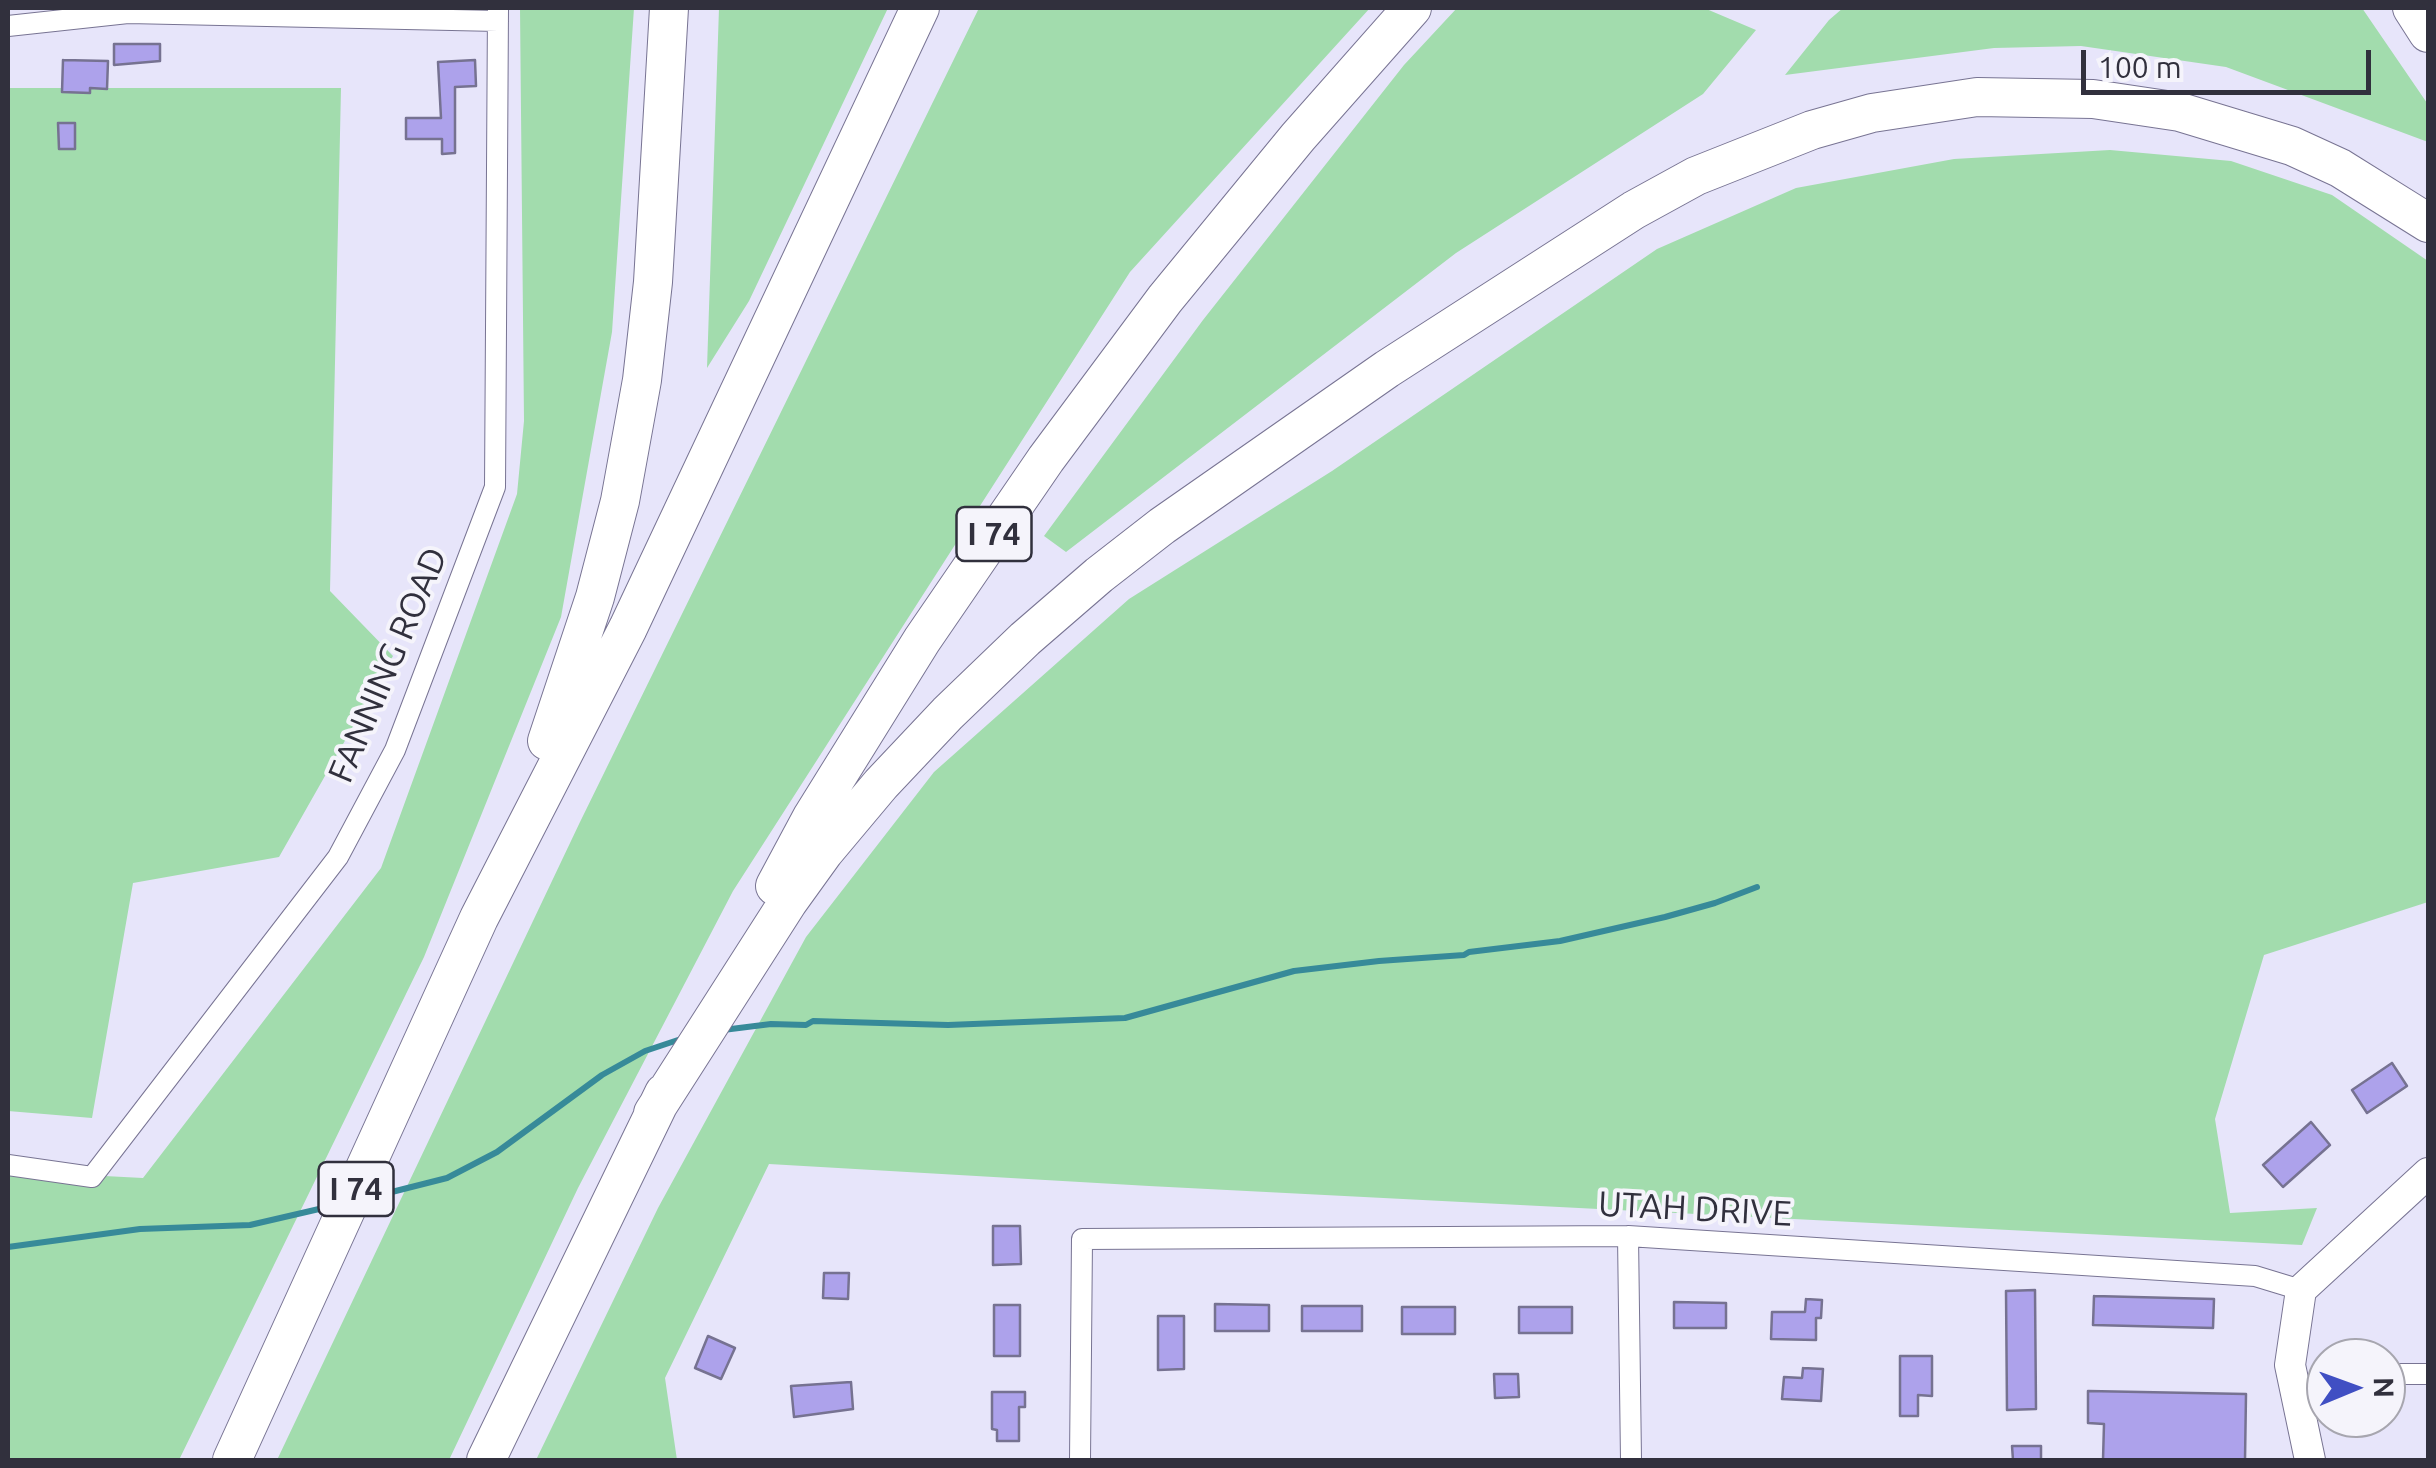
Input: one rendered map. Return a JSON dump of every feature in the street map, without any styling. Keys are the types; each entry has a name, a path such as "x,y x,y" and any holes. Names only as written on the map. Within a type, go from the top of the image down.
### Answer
{"highway":[{"name":"I 74","path":"232,1460 479,918 566,691 620,501 642,380 653,282 669,8"},
{"path":"479,918 628,628 920,8"},
{"name":"I 74","path":"486,1460 653,1113 812,817 922,640 1046,459 1166,299 1298,137 1412,8"},
{"path":"2412,8 2428,33"},
{"path":"653,1113 824,852 921,741 1025,639 1162,526 1387,368 1634,210 1696,176 1812,130 1872,113 1977,97 2093,99 2180,112 2292,146 2340,168 2428,222"}],"street":[{"path":"8,26 128,14 498,14"},
{"name":"FANNING ROAD","path":"8,1165 92,1177 338,857 395,750 496,487 498,14"},
{"path":"2310,1460 2290,1365 2302,1290 2428,1173"},
{"path":"1628,1236 1631,1460"},
{"name":"UTAH DRIVE","path":"1080,1460 1082,1239 1628,1236 2255,1276 2302,1290"}],"green space":[{"path":"520,8 634,8 612,332 561,617 424,957 179,1460 8,1460 8,1171 143,1178 381,868 517,494 524,421"},
{"path":"719,8 888,8 749,301 707,368"},
{"path":"979,8 1370,8 1130,272 733,891 578,1188 449,1460 277,1460 580,822"},
{"path":"1457,8 1704,8 1756,30 1703,94 1456,253 1066,552 1044,536 1203,320 1404,65"},
{"path":"1843,8 2362,8 2427,103 2428,142 2226,67 2081,46 1994,48 1785,75"},
{"path":"8,88 341,88 330,591 393,656 279,857 133,883 92,1118 8,1111"},
{"path":"2110,150 2231,161 2332,195 2428,261 2428,902 2264,955 2215,1119 2230,1213 2317,1208 2302,1245 769,1164 665,1378 677,1460 536,1460 658,1208 806,937 934,772 1129,599 1332,471 1657,249 1796,188 1954,159"}],"building":[{"path":"114,44 160,44 160,61 114,65"},
{"path":"63,60 108,61 107,89 62,92"},
{"path":"475,60 476,86 455,87 455,153 442,154 442,139 406,139 406,118 441,118 438,62"},
{"path":"58,123 75,123 75,149 59,149"},
{"path":"2392,1063 2407,1086 2367,1113 2352,1090"},
{"path":"2311,1122 2330,1145 2283,1187 2263,1165"},
{"path":"993,1226 1020,1226 1021,1264 993,1265"},
{"path":"824,1273 849,1273 848,1299 823,1298"},
{"path":"2035,1290 2036,1409 2007,1410 2006,1291"},
{"path":"2094,1296 2214,1299 2213,1328 2093,1325"},
{"path":"1806,1299 1822,1300 1821,1318 1816,1318 1816,1340 1771,1339 1772,1312 1805,1312"},
{"path":"1674,1302 1726,1303 1726,1328 1674,1328"},
{"path":"1215,1304 1269,1305 1269,1331 1215,1331"},
{"path":"994,1305 1020,1305 1020,1356 994,1356"},
{"path":"1302,1306 1362,1306 1362,1331 1302,1331"},
{"path":"1402,1307 1455,1307 1455,1334 1402,1334"},
{"path":"1519,1307 1572,1307 1572,1333 1519,1333"},
{"path":"1158,1316 1184,1316 1184,1369 1158,1370"},
{"path":"708,1336 735,1348 721,1379 695,1368"},
{"path":"1900,1356 1932,1356 1932,1396 1918,1395 1918,1416 1900,1416"},
{"path":"1803,1368 1823,1369 1821,1401 1782,1399 1784,1377 1802,1378"},
{"path":"1494,1374 1518,1374 1519,1397 1495,1398"},
{"path":"851,1382 853,1409 794,1417 791,1386"},
{"path":"2088,1391 2246,1394 2245,1460 2103,1460 2104,1424 2088,1423"},
{"path":"992,1392 1025,1392 1025,1407 1019,1407 1019,1441 997,1441 997,1430 992,1429"},
{"path":"2012,1446 2041,1446 2041,1460 2013,1460"}],"waterway":[{"path":"723,1030 771,1024 806,1025 813,1021 948,1025 1125,1018 1294,971 1464,955 1560,941 1665,917 1757,887"},
{"path":"368,1198 447,1178 497,1152 602,1075 645,1051 681,1039"},
{"path":"8,1247 140,1229 250,1225 332,1206"}]}
